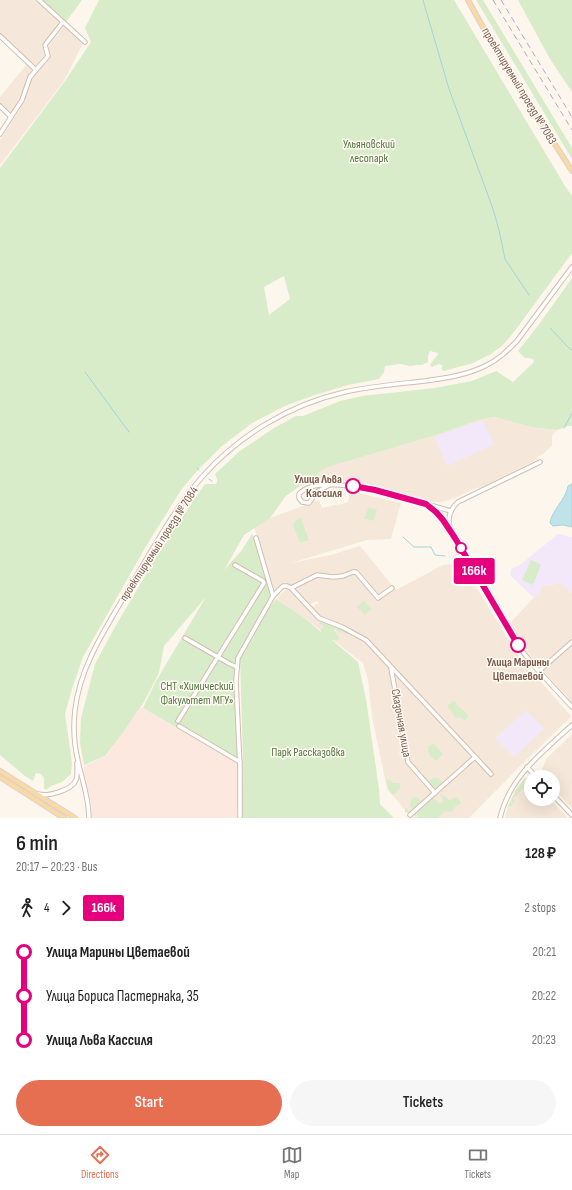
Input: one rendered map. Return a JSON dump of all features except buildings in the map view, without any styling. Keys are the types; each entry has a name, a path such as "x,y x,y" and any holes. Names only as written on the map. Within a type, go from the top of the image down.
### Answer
{"main road":[{"name":"проектируемый проезд № 7083","path":"468,0 501,60 572,172"},
{"path":"0,771 75,818"},
{"path":"0,777 64,818"}],"street":[{"path":"39,0 85,42"},
{"path":"0,134 22,100 30,77 48,56 45,45 63,22"},
{"path":"0,36 36,70"},
{"path":"0,106 11,117"},
{"name":"проектируемый проезд № 7084","path":"34,792 43,795 49,794 70,787 77,779 74,726 75,710 78,691 91,655 181,504 203,476 215,464 242,440 259,429 296,409 324,398 363,389 456,376 472,372 485,366 499,358 517,341 572,268"},
{"path":"540,462 460,501 451,511 449,523 451,531 511,635 539,671 572,707"},
{"path":"329,485 317,492 309,503 300,501 299,496 303,490 322,484 364,488 451,511"},
{"path":"256,538 273,596"},
{"path":"178,721 264,583 235,564"},
{"path":"240,818 240,762 236,666 238,658 273,596 283,586 291,588 317,575 333,577 343,576 353,572 356,572 378,598 392,588"},
{"name":"Сказочная улица","path":"291,588 319,618 342,627 364,639 377,651 491,774"},
{"path":"185,638 236,666"},
{"path":"539,671 572,642"},
{"name":"Сказочная улица","path":"391,666 408,762 435,793"},
{"path":"500,818 509,792 517,779 527,767 572,725"},
{"path":"179,726 240,762"},
{"path":"410,816 475,757"},
{"name":"проектируемый проезд № 7084","path":"77,758 87,795 89,818"},
{"path":"527,767 530,770"},
{"path":"560,802 572,815"}],"shaded area":[{"path":"0,0 37,0 61,22 43,45 45,57 35,69 0,35"},
{"path":"64,26 83,43 64,81 0,165 0,140 20,109 31,79 51,54 48,47"},
{"path":"27,64 32,69 21,99 11,116 0,105 0,97"},
{"path":"496,417 531,427 557,430 552,436 552,446 537,457 538,459 482,487 473,489 453,499 441,502 427,502 388,490 378,489 354,482 337,481 318,483 318,473 328,467 433,436 482,419"},
{"path":"482,420 494,444 447,466 434,437"},
{"path":"350,491 401,503 391,539 367,540 291,563 331,555 360,546 396,590 443,565 452,564 461,567 467,572 520,658 571,716 469,818 412,818 387,789 372,716 368,680 363,663 303,617 276,599 287,588 309,609 319,603 317,601 309,605 285,582 274,591 254,526 270,518 319,500 322,508 348,502"},
{"path":"558,534 572,537 572,593 562,584 554,584 542,586 540,588 542,590 534,598 510,575 511,569 520,565"},
{"path":"562,583 572,593 572,703 537,665 509,624 541,590 540,588 542,586"},
{"path":"141,707 239,764 237,818 92,818 92,808 84,773 84,766 106,756"},
{"path":"525,711 528,712 544,729 514,757 495,738"},
{"path":"572,734 572,809 560,796 560,770 542,770 546,759"},
{"path":"524,779 524,806 557,806 568,818 505,818 508,806 514,793"}],"green space":[{"path":"42,0 82,0 66,22"},
{"name":"Ульяновский лесопарк","path":"99,0 454,0 572,196 572,253 514,332 503,345 491,354 473,363 444,371 442,370 442,365 439,364 432,367 430,365 438,353 430,351 428,355 428,362 422,365 410,366 401,364 385,366 384,372 379,379 348,385 285,406 252,423 222,446 196,472 181,490 145,548 83,657 65,714 72,763 71,774 62,782 51,786 46,790 44,788 44,778 41,774 36,773 33,781 0,755 0,168 65,81 91,42 85,28","holes":["284,276 290,299 269,315 264,287"]},
{"path":"476,0 483,0 572,148 572,159"},
{"path":"518,0 572,0 572,92 550,59"},
{"name":"СНТ «Химический Факультет МГУ»","path":"572,278 572,426 557,430 531,427 495,417 482,419 433,436 328,467 318,473 317,479 310,485 303,484 286,496 270,518 244,535 224,570 242,550 252,534 255,539 272,596 237,659 242,759 239,764 143,708 156,681 206,597 164,646 159,673 144,702 122,734 105,756 84,765 80,743 81,718 95,664 116,625 181,519 205,484 217,483 215,474 240,451 274,428 296,416 303,416 340,401 362,396 435,388 472,381 496,371 513,382 533,363 534,360 525,358 518,351"},
{"path":"369,507 377,510 374,521 364,518"},
{"path":"301,518 309,540 300,543 293,525 296,520"},
{"path":"531,560 541,565 533,585 522,580"},
{"name":"Парк Рассказовка","path":"276,599 303,617 321,632 321,629 324,627 319,623 320,621 348,632 348,635 341,631 339,633 335,628 334,632 339,638 337,640 332,640 358,662 366,699 380,804 394,818 241,818 243,760 240,657 267,610"},
{"path":"364,601 371,609 365,615 357,607"},
{"path":"453,701 467,713 468,717 465,720 460,717 456,718 448,708"},
{"path":"434,744 443,754 437,761 429,754 428,747"},
{"path":"423,775 430,782 433,778 438,778 443,783 449,778 436,790 422,777"},
{"path":"524,779 524,789 513,799 515,800 511,807 508,806 516,790"},
{"path":"387,780 390,780 393,783 399,783 400,789 395,794 392,794 389,789"},
{"path":"440,794 449,800 456,797 461,802 451,812 445,811 438,818 419,818 417,814 415,816 414,813 433,797 439,803 443,802"},
{"path":"428,796 409,815 405,812 405,808 409,813 413,810 410,803 413,798 418,798 421,802"}],"water":[{"path":"572,484 572,527 563,525 553,526 550,523 553,514 567,491 568,486"}],"waterway":[{"path":"423,0 449,89 493,209 505,259 529,295"},
{"path":"550,328 572,350"},
{"path":"85,372 129,432"},
{"path":"564,428 572,413"},
{"path":"403,537 414,547 431,547 435,555 445,556"}],"railway":[{"path":"493,0 572,130"},
{"path":"501,0 572,117"}],"bus line":[{"name":"166к","path":"353,486 375,490 426,504 436,512 455,538 518,645"}],"place":[{"name":"Улица Льва Кассиля","path":"353,486"},
{"name":"Улица Марины Цветаевой","path":"518,645"}]}
